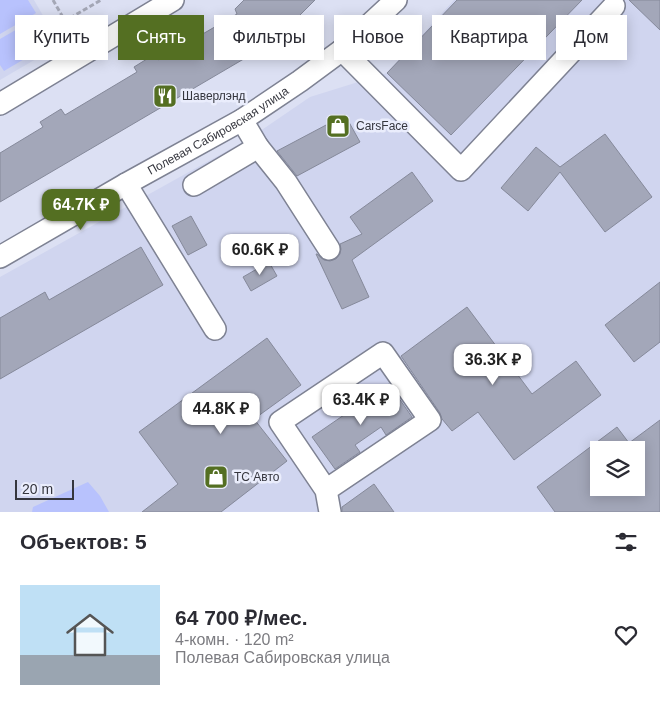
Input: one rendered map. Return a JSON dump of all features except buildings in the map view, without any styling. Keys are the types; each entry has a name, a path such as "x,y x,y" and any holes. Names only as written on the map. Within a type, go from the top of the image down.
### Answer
{"street":[{"path":"0,104 173,0"},
{"name":"Полевая Сабировская улица","path":"380,15 396,0"},
{"path":"352,60 461,170 614,6"},
{"name":"Полевая Сабировская улица","path":"0,257 242,120 334,56"},
{"path":"242,120 258,147 286,182 329,249"},
{"path":"194,185 258,147"},
{"path":"126,184 215,329"},
{"path":"326,490 430,420 383,353 280,422 326,490 330,512"}],"path":[{"path":"53,0 65,21 101,0"}],"shaded area":[{"path":"0,0 34,0 43,15 15,15 15,60 34,60 0,80"},
{"path":"0,0 28,0 36,13 33,15 15,15 15,25 0,34"},
{"path":"454,0 660,0 660,512 0,512 0,277 250,138 310,97 387,73 399,60 422,60 422,35 432,24 432,60 546,60 546,15 440,15"},
{"path":"15,30 15,60 23,60 4,71 0,65 0,39"},
{"path":"88,482 100,496 109,512 32,512 33,507"}],"place":[{"name":"Шаверлэнд","path":"165,96"},
{"name":"CarsFace","path":"338,126"},
{"name":"ТС Авто","path":"216,477"}]}
